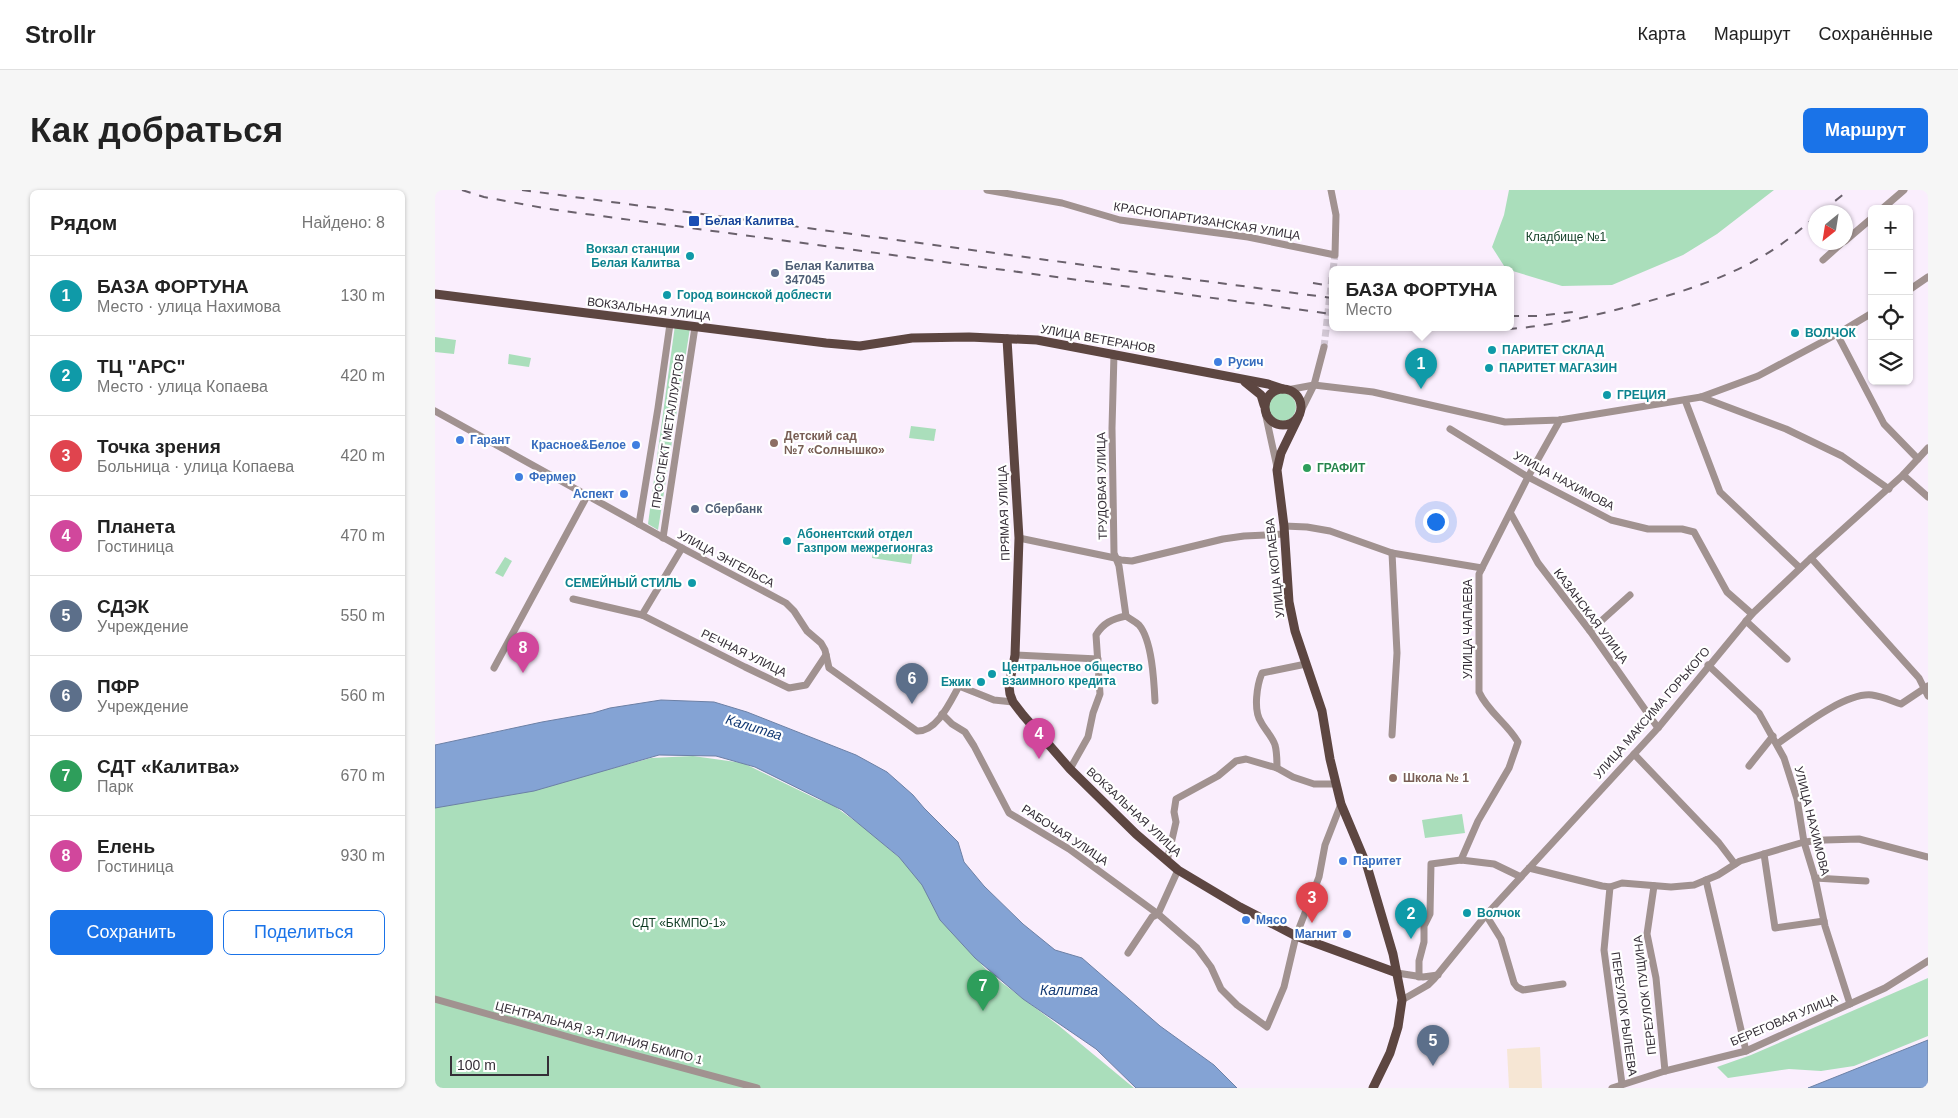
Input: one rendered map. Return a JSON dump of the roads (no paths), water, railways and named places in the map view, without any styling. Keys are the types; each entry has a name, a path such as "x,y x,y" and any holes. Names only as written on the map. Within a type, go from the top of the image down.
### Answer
{"main road":[{"name":"ВОКЗАЛЬНАЯ УЛИЦА","path":"435,294 860,346"},
{"name":"УЛИЦА ВЕТЕРАНОВ","path":"860,346 912,338 1037,340 1268,384 1285,390"},
{"name":"ПРЯМАЯ УЛИЦА","path":"1007,339 1019,538 1015,655 1009,686"},
{"path":"1241,379 1261,394 1265,410 1272,422 1283,426 1288,425 1299,415 1301,408 1298,398 1291,391 1285,390 1270,394 1265,410"},
{"name":"УЛИЦА КОПАЕВА","path":"1299,415 1281,453 1277,470 1284,530 1289,602 1295,631 1322,711 1341,804 1367,866 1393,954 1402,1000 1398,1027 1390,1053 1373,1088"},
{"name":"ВОКЗАЛЬНАЯ УЛИЦА","path":"1009,686 1013,702 1070,769 1136,834 1178,870 1240,907 1297,936 1397,974"}],"street":[{"name":"КРАСНОПАРТИЗАНСКАЯ УЛИЦА","path":"987,190 1062,202 1120,220 1248,237 1335,255 1336,215 1331,190"},
{"path":"1887,205 1904,190"},
{"path":"1853,234 1868,221"},
{"path":"1823,260 1835,250"},
{"path":"1913,288 1927,281"},
{"path":"1285,390 1314,385 1373,392 1505,422 1561,420 1701,397 1758,376 1868,315"},
{"name":"ПРОСПЕКТ МЕТАЛЛУРГОВ","path":"639,524 659,408 670,324"},
{"name":"ПРОСПЕКТ МЕТАЛЛУРГОВ","path":"663,538 695,327"},
{"path":"1837,334 1884,424 1918,459"},
{"path":"1299,415 1314,385 1324,347"},
{"name":"ТРУДОВАЯ УЛИЦА","path":"1114,354 1112,428 1113,553 1119,566 1126,616"},
{"path":"1701,397 1786,429 1842,456 1889,489"},
{"path":"1685,400 1720,492 1801,568"},
{"path":"1265,410 1277,470"},
{"name":"УЛИЦА ЭНГЕЛЬСА","path":"435,411 663,538 785,603 794,611 807,631 821,643 825,650 829,668 917,731 924,731 930,728 942,714 959,686 994,700 1013,702"},
{"name":"УЛИЦА ЧАПАЕВА","path":"1461,860 1478,821 1509,768 1518,742 1485,704 1479,692 1479,574 1511,514 1528,477 1561,420"},
{"name":"УЛИЦА НАХИМОВА","path":"1450,428 1528,477 1611,520 1647,529 1682,529 1693,532 1727,592 1752,614"},
{"name":"УЛИЦА МАКСИМА ГОРЬКОГО","path":"1402,1000 1429,985 1486,915 1658,728 1752,614 1811,558 1889,489 1928,448"},
{"path":"1903,475 1928,497"},
{"path":"495,668 587,496"},
{"name":"КАЗАНСКАЯ УЛИЦА","path":"1511,514 1538,563 1590,631 1658,728"},
{"path":"1019,538 1132,561 1223,539 1307,527 1330,532 1391,553 1482,568"},
{"path":"642,614 682,548"},
{"path":"1391,553 1397,653 1392,735"},
{"path":"1811,558 1919,678 1926,687 1928,696"},
{"path":"1590,631 1630,595"},
{"name":"РЕЧНАЯ УЛИЦА","path":"573,600 642,614 789,688 806,685 826,655"},
{"path":"1070,769 1088,737 1093,713 1100,694 1096,635 1101,627 1112,619 1126,616 1137,623 1143,630 1154,672 1155,701"},
{"path":"1746,621 1787,659"},
{"path":"1015,655 1098,659"},
{"path":"1277,768 1275,746 1268,731 1260,722 1257,712 1259,679 1262,673 1306,664"},
{"name":"УЛИЦА НАХИМОВА","path":"1709,665 1759,713 1784,758 1797,799 1804,842 1815,878 1824,921 1850,1004"},
{"path":"1777,744 1811,720 1859,695 1873,695 1901,704 1926,687"},
{"name":"РАБОЧАЯ УЛИЦА","path":"942,714 952,724 965,732 1009,812 1069,849 1158,914 1197,948 1211,967 1221,989 1237,1005 1267,1027 1284,987 1297,936"},
{"path":"1749,766 1773,736"},
{"path":"1635,754 1719,843 1735,864"},
{"path":"1167,861 1176,822 1176,799 1218,776 1236,760 1246,759 1277,768 1293,777 1314,784 1336,784"},
{"path":"1297,936 1319,877 1325,845 1341,804"},
{"path":"1529,868 1610,887 1622,883 1671,887 1695,885 1740,861 1804,842 1859,839 1928,857"},
{"path":"1764,854 1775,928 1824,921"},
{"path":"1419,977 1419,961 1424,942 1425,926 1430,914 1431,864 1461,860 1493,864 1521,876"},
{"path":"1128,952 1152,916 1158,914 1178,870"},
{"path":"1815,878 1866,881"},
{"path":"1706,880 1746,1051"},
{"name":"ПЕРЕУЛОК ПУЩИНА","path":"1654,886 1647,934 1656,978 1665,1071"},
{"name":"ПЕРЕУЛОК РЫЛЕЕВА","path":"1610,887 1603,950 1622,1084"},
{"path":"1486,915 1501,939 1514,983 1517,987 1523,990 1563,984"},
{"name":"БЕРЕГОВАЯ УЛИЦА","path":"1612,1088 1665,1071 1746,1051 1885,988 1928,961"},
{"path":"1397,974 1419,977 1438,975"},
{"name":"ЦЕНТРАЛЬНАЯ 3-Я ЛИНИЯ БКМПО 1","path":"435,999 757,1088"}],"water":[{"name":"Калитва","path":"661,700 714,702 747,712 856,755 887,772 913,795 958,842 964,862 984,886 1023,924 1055,950 1082,958 1160,1026 1214,1065 1237,1088 1136,1088 1096,1049 1023,999 975,958 940,920 922,885 899,857 842,810 755,767 716,756 659,755 534,791 435,808 435,745 610,708"},
{"path":"1928,1040 1928,1088 1808,1088"}],"tunnel":[{"path":"1334,266 1335,255"},
{"path":"1324,347 1329,303"}],"railway":[{"path":"462,190 484,197 549,209 1329,314"},
{"path":"522,190 1329,298"},
{"path":"1830,205 1849,190"},
{"path":"1514,328 1546,325 1591,316 1668,296 1701,285 1733,272 1770,252 1808,223"},
{"path":"1313,283 1329,286"},
{"path":"1514,316 1537,316 1581,311"}],"place":[{"name":"Белая Калитва","path":"694,221"},
{"name":"Вокзал станции Белая Калитва","path":"690,256"},
{"name":"Белая Калитва 347045","path":"775,273"},
{"name":"Город воинской доблести","path":"667,295"},
{"name":"ВОЛЧОК","path":"1795,333"},
{"name":"ПАРИТЕТ СКЛАД","path":"1492,350"},
{"name":"Русич","path":"1218,362"},
{"name":"ПАРИТЕТ МАГАЗИН","path":"1489,368"},
{"name":"БАЗА ФОРТУНА","path":"1421,389"},
{"name":"ГРЕЦИЯ","path":"1607,395"},
{"name":"Гарант","path":"460,440"},
{"name":"Детский сад №7 «Солнышко»","path":"774,443"},
{"name":"Красное&Белое","path":"636,445"},
{"name":"ГРАФИТ","path":"1307,468"},
{"name":"Фермер","path":"519,477"},
{"name":"Аспект","path":"624,494"},
{"name":"Сбербанк","path":"695,509"},
{"name":"Абонентский отдел Газпром межрегионгаз","path":"787,541"},
{"name":"СЕМЕЙНЫЙ СТИЛЬ","path":"692,583"},
{"name":"Елень","path":"523,673"},
{"name":"Центральное общество взаимного кредита","path":"992,674"},
{"name":"Ежик","path":"981,682"},
{"name":"ПФР","path":"912,704"},
{"name":"Планета","path":"1039,759"},
{"name":"Школа № 1","path":"1393,778"},
{"name":"Паритет","path":"1343,861"},
{"name":"Волчок","path":"1467,913"},
{"name":"Мясо","path":"1246,920"},
{"name":"Точка зрения","path":"1312,923"},
{"name":"Магнит","path":"1347,934"},
{"name":"ТЦ \"АРС\"","path":"1411,939"},
{"name":"СДТ «Калитва»","path":"983,1011"},
{"name":"СДЭК","path":"1433,1066"}],"park label":[{"name":"Кладбище №1","path":"1566,237"},
{"name":"СДТ «БКМПО-1»","path":"679,923"}]}
